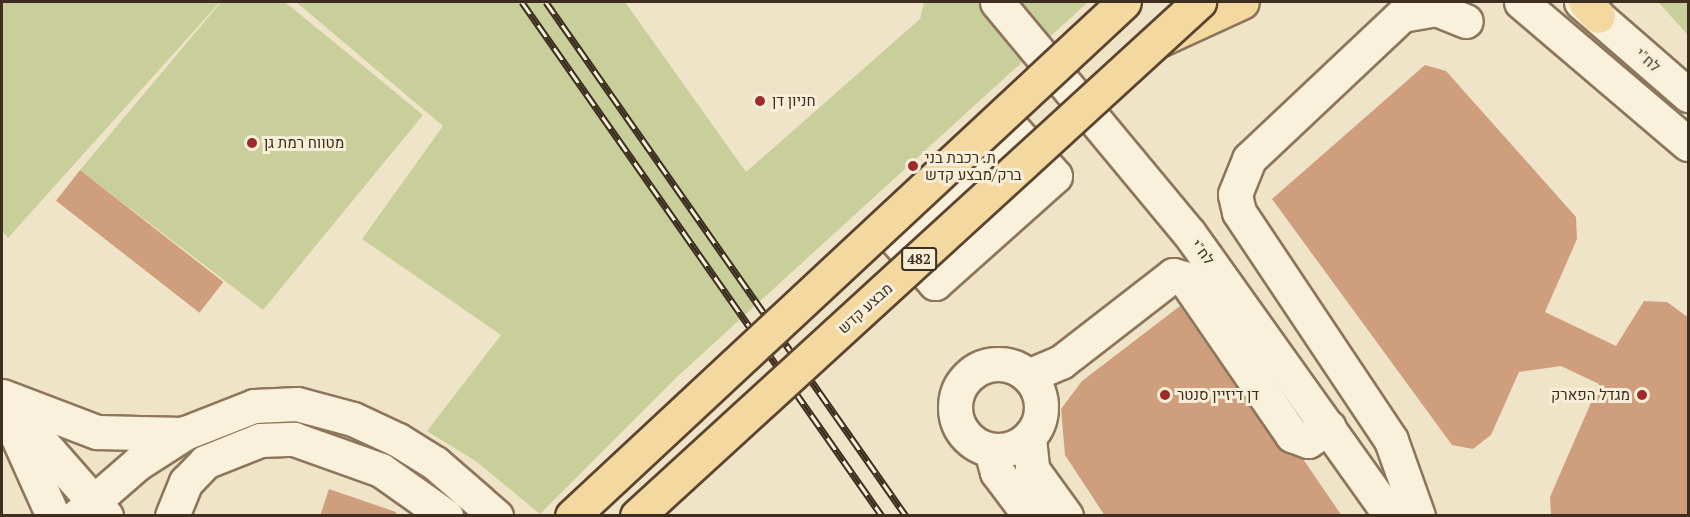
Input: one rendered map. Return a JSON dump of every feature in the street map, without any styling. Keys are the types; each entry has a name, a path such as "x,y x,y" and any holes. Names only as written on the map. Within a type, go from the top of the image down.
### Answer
{"main road":[{"path":"572,516 1124,2"},
{"name":"מבצע קדש","path":"637,516 1199,2"},
{"path":"1152,43 1242,2"}],"street":[{"name":"לח\"י","path":"997,2 1189,233 1391,516"},
{"path":"1521,2 1689,144"},
{"name":"לח\"י","path":"1588,6 1689,94"},
{"path":"1418,516 1390,440 1239,212 1235,194 1249,159 1402,15 1436,9 1466,21"},
{"path":"1027,144 1077,100"},
{"path":"1012,128 1027,144 1055,176 935,283 892,235 1012,128"},
{"path":"1028,376 1061,362 1173,275 1184,278 1292,435 1308,441 1329,427"},
{"path":"1029,438 1005,450 991,450 966,436 958,424 955,410 962,382 994,364 1028,376 1041,400 1041,414 1029,438 1032,469 1066,516"},
{"path":"2,398 97,432 185,433"},
{"path":"2,398 92,511 185,433 254,406 297,404 353,419 398,440 435,463 496,516"},
{"path":"2,398 53,516"},
{"path":"172,516 186,482 205,462 260,440 294,439 381,470 446,516"},
{"path":"991,450 997,472 1030,516"}],"green space":[{"path":"2,2 220,2 8,238 2,231"},
{"name":"מטווח רמת גן","path":"221,2 285,2 423,115 263,310 80,170"},
{"path":"296,2 625,2 746,172 920,19 924,2 1088,2 678,376 540,514 477,462 427,431 501,335 362,239 443,126"},
{"path":"1658,2 1688,2 1688,35"}],"building":[{"path":"1425,65 1446,71 1576,217 1577,239 1545,312 1616,346 1644,301 1667,302 1689,318 1689,516 1551,516 1550,497 1599,384 1561,366 1519,372 1491,435 1473,449 1452,445 1272,199"},
{"path":"80,170 223,282 199,313 56,201"},
{"name":"דן דיזיין סנטר","path":"1180,306 1277,446 1303,459 1342,516 1105,516 1065,455 1061,409 1082,381"},
{"path":"329,489 396,512 396,516 320,516"}],"railway":[{"path":"522,2 882,516"},
{"path":"546,2 906,516"}],"place":[{"name":"חניון דן","path":"760,101"},
{"name":"מטווח רמת גן","path":"252,143"},
{"name":"ת. רכבת בני ברק/מבצע קדש","path":"913,166"},
{"name":"דן דיזיין סנטר","path":"1165,395"},
{"name":"מגדל הפארק","path":"1642,395"}]}
